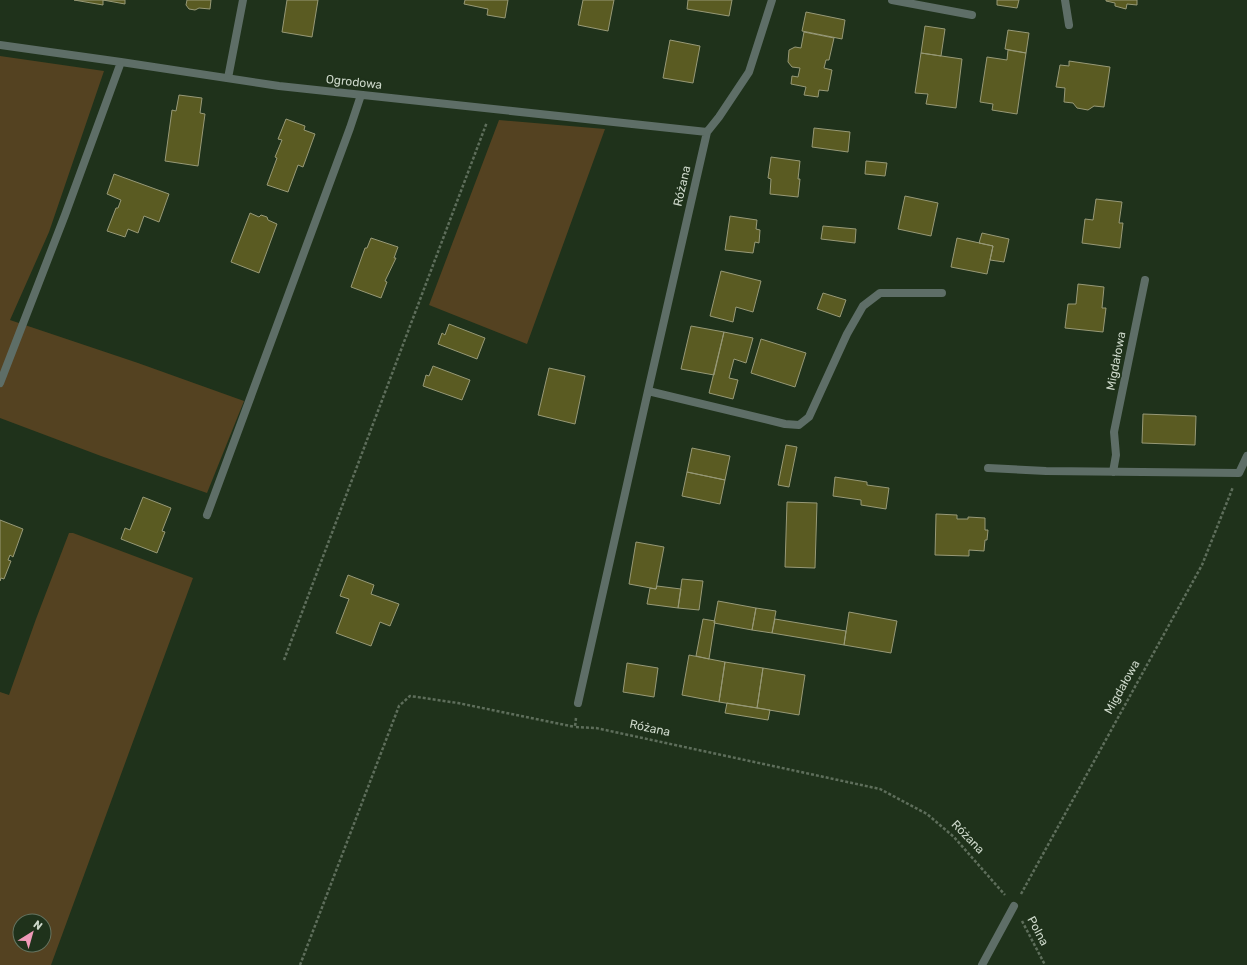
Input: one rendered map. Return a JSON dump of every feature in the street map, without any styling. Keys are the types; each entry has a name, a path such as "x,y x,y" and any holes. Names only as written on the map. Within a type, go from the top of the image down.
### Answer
{"street":[{"path":"228,78 243,0"},
{"name":"Różana","path":"578,703 707,132 719,117 749,72 772,0"},
{"path":"892,0 972,15"},
{"path":"1065,0 1069,25"},
{"name":"Ogrodowa","path":"0,46 279,86 707,132"},
{"path":"0,384 65,215 120,62"},
{"path":"207,515 361,95"},
{"name":"Migdałowa","path":"1113,472 1116,456 1114,432 1145,280"},
{"path":"648,391 785,424 799,425 809,417 847,334 863,306 880,293 942,293"},
{"path":"988,468 1046,471 1239,473 1247,456"},
{"path":"982,965 1014,906"}],"path":[{"path":"284,660 492,109"},
{"name":"Migdałowa","path":"1014,906 1202,565 1239,473"},
{"name":"Różana","path":"300,965 399,706 410,696 458,703 575,727 596,728 880,789 927,814 954,837 1014,906"},
{"path":"575,727 578,703"},
{"name":"Polna","path":"1014,906 1045,965"}],"shaded area":[{"path":"0,56 104,71 49,232 10,320 138,363 244,401 207,493 101,456 0,418"},
{"path":"499,120 605,129 527,344 429,305"},
{"path":"69,533 73,533 193,578 51,965 0,965 0,692 9,695"}],"building":[{"path":"74,0 103,0 103,5"},
{"path":"103,0 125,0 125,4"},
{"path":"187,0 211,0 210,9 189,9 186,5"},
{"path":"287,0 318,0 312,37 282,32"},
{"path":"465,0 508,0 505,18 487,15 488,9 464,4"},
{"path":"583,0 614,0 608,31 578,25"},
{"path":"688,0 732,0 729,16 687,9"},
{"path":"997,0 1019,0 1017,8 997,5"},
{"path":"1106,0 1137,0 1137,5 1127,4 1126,9 1115,6 1115,3"},
{"path":"806,12 845,20 842,39 802,31"},
{"path":"925,26 945,29 941,56 921,53"},
{"path":"1008,30 1029,33 1026,53 1005,49"},
{"path":"804,32 834,38 829,60 826,60 824,68 832,70 828,91 819,90 818,97 804,95 806,87 791,84 792,76 798,77 800,68 792,67 788,62 789,50 795,47 801,48"},
{"path":"670,40 700,46 693,83 663,78"},
{"path":"1008,50 1026,53 1017,114 992,110 993,104 980,102 987,57 1007,60"},
{"path":"921,53 962,59 956,108 926,104 928,94 915,93"},
{"path":"1069,61 1110,67 1104,107 1094,106 1088,110 1077,108 1073,103 1064,102 1065,88 1056,87 1060,65 1069,66"},
{"path":"179,95 202,98 200,113 205,114 198,166 165,161 172,110 176,111"},
{"path":"286,119 305,126 304,130 315,134 303,167 298,165 288,192 267,185 277,158 275,157 282,140 278,139"},
{"path":"814,128 850,132 848,152 812,147"},
{"path":"771,157 800,161 798,197 770,194 771,179 768,178"},
{"path":"866,161 887,163 885,176 865,174"},
{"path":"114,174 169,194 159,222 144,216 138,233 128,229 125,237 107,231 116,208 118,208 121,200 107,194"},
{"path":"905,196 938,203 931,236 898,229"},
{"path":"1096,199 1122,202 1119,223 1123,223 1120,248 1082,243 1085,219 1093,220"},
{"path":"250,213 259,217 261,215 267,217 268,220 277,224 259,273 231,262"},
{"path":"730,216 757,220 756,229 760,230 759,243 755,242 753,253 725,250"},
{"path":"823,226 856,229 855,243 821,239"},
{"path":"982,233 1009,239 1004,262 990,260 993,246 979,243"},
{"path":"371,238 398,247 394,258 396,258 385,281 387,282 381,298 351,287 365,248 367,248"},
{"path":"957,238 993,246 987,274 951,267"},
{"path":"721,271 761,281 753,312 736,307 733,322 710,316"},
{"path":"1078,284 1104,287 1102,308 1106,308 1103,332 1065,328 1068,304 1076,304"},
{"path":"823,293 846,300 840,317 817,309"},
{"path":"449,324 485,338 477,359 438,344 442,333 445,335"},
{"path":"691,326 724,332 714,375 681,369"},
{"path":"724,332 753,338 746,363 734,359 729,378 738,380 733,399 709,393"},
{"path":"761,339 806,353 795,387 751,373"},
{"path":"433,366 470,380 462,400 423,386 426,375 429,376"},
{"path":"549,368 585,376 575,424 538,415"},
{"path":"1143,414 1196,416 1195,445 1142,443"},
{"path":"786,445 797,447 789,487 778,485"},
{"path":"692,448 730,456 725,480 687,472"},
{"path":"687,472 725,480 720,504 682,496"},
{"path":"835,477 867,482 867,485 889,488 886,509 861,505 861,500 833,496"},
{"path":"143,497 171,508 162,531 165,532 157,553 121,539 125,528 130,530"},
{"path":"787,502 817,503 815,568 785,567"},
{"path":"936,514 957,515 957,519 968,519 968,517 985,518 985,530 988,530 984,551 969,550 969,556 935,555"},
{"path":"0,520 23,529 13,557 10,555 8,560 11,561 4,579 1,578 0,581"},
{"path":"636,542 664,547 656,589 629,584"},
{"path":"348,575 374,585 371,594 399,604 390,626 380,622 371,646 336,633 349,599 340,596"},
{"path":"682,579 703,581 699,610 678,608"},
{"path":"657,586 681,589 678,608 647,604 650,588 656,589"},
{"path":"718,601 756,608 752,630 714,623"},
{"path":"756,608 776,611 772,633 752,630"},
{"path":"849,612 897,621 891,653 844,645"},
{"path":"703,619 715,621 709,659 696,656"},
{"path":"775,619 846,631 844,645 772,633"},
{"path":"689,655 725,662 719,702 682,695"},
{"path":"725,662 763,668 757,708 719,702"},
{"path":"627,663 658,668 654,697 623,692"},
{"path":"763,668 805,675 799,715 757,708"},
{"path":"727,703 770,710 768,720 725,713"}]}
